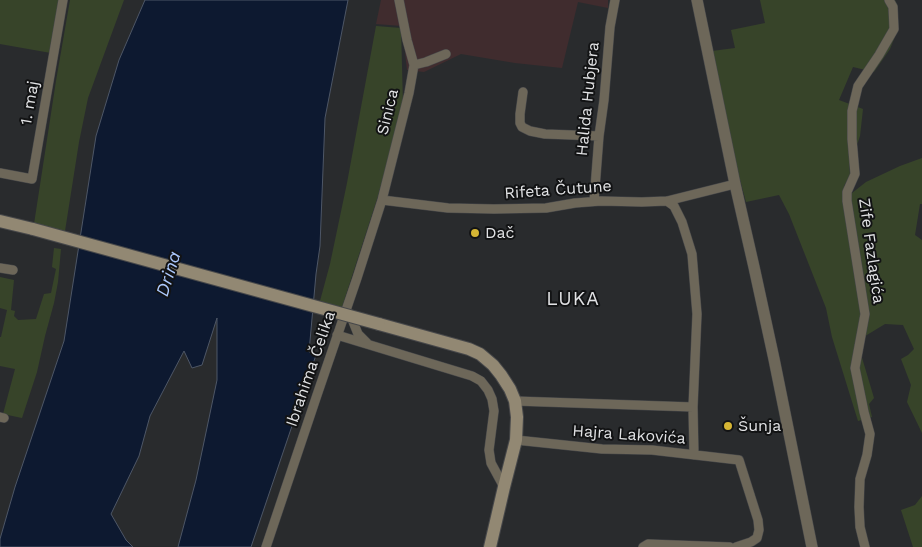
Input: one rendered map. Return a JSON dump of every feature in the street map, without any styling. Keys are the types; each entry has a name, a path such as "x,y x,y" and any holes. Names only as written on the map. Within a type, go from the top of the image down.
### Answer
{"main road":[{"path":"0,221 379,324 480,354 502,375 515,401 517,416 516,440 490,547"}],"street":[{"name":"1. maj","path":"0,174 32,179 63,0"},
{"path":"399,0 414,65 446,54"},
{"name":"Halida Hubjera","path":"594,201 610,27 615,0"},
{"path":"697,0 812,547"},
{"name":"Zife Fazlagića","path":"865,547 860,527 860,479 867,455 870,434 855,368 865,314 847,192 855,174 852,111 858,86 894,29 894,7 889,0"},
{"name":"Sinica","path":"382,200 409,93 414,65"},
{"path":"523,92 520,114 522,127 545,134 599,136"},
{"name":"Rifeta Čutune","path":"382,200 448,208 546,208 594,201 667,201 735,184"},
{"name":"Ibrahima Čelika","path":"266,547 348,307 382,200"},
{"path":"667,201 674,206 682,222 692,254 697,314 693,407 694,455"},
{"path":"0,268 13,270"},
{"path":"348,307 358,334 367,344"},
{"path":"337,335 472,376 481,381 492,399 494,411 489,450 491,463 504,487"},
{"path":"515,401 693,407"},
{"name":"Hajra Lakovića","path":"516,440 602,449 652,450 740,460 760,530 757,538 736,547"},
{"path":"643,547 648,544 730,547"}],"shaded area":[{"path":"381,0 608,0 608,8 578,2 562,68 515,63 461,54 424,72 407,70 402,26 376,24"}],"green space":[{"path":"0,0 60,0 51,53 0,44"},
{"path":"70,0 124,0 88,98 65,231 34,224"},
{"path":"760,0 895,0 898,6 898,29 890,49 874,72 853,67 839,100 863,109 860,136 849,159 850,175 844,186 852,193 866,182 922,158 922,204 920,204 915,235 922,240 922,433 907,402 911,385 901,359 914,349 903,325 885,324 857,341 874,398 869,404 872,417 858,421 832,337 826,308 789,214 779,195 746,202 736,165 712,51 735,48 731,30 765,23"},
{"path":"376,26 401,28 403,105 378,196 342,307 320,301 347,183"},
{"path":"54,248 61,249 58,282 37,372 22,418 3,414 15,369 0,366 0,337 7,310 0,308 0,277 14,280 11,310 15,311 14,316 18,320 36,319 44,294 51,293 56,269 52,267"},
{"path":"922,496 922,547 913,547 901,510 915,505"}],"water":[{"name":"Drina","path":"145,0 348,0 325,118 320,246 309,352 316,355 251,547 178,547 196,480 217,380 217,318 202,365 192,368 184,351 150,416 139,456 111,514 126,540 133,547 0,547 0,539 15,487 64,341 96,136 119,60"}],"place":[{"name":"Dač","path":"475,233"},
{"name":"Šunja","path":"728,426"}],"district":[{"name":"LUKA","path":"573,299"}]}
